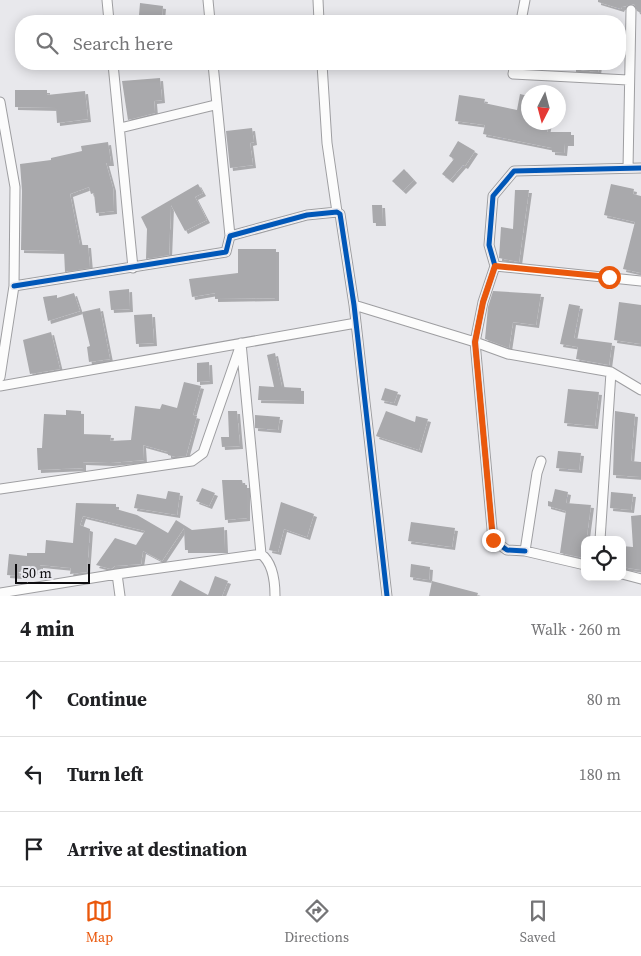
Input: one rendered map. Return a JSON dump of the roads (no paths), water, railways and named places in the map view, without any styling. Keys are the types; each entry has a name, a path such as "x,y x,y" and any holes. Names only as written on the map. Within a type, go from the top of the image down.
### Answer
{"street":[{"path":"107,0 108,15"},
{"path":"208,0 209,15"},
{"path":"318,0 319,15"},
{"path":"523,15 525,0"},
{"path":"628,168 628,80 631,10"},
{"path":"114,70 133,268"},
{"path":"14,286 226,252 230,236 213,70"},
{"path":"322,70 327,143 354,305 386,596"},
{"path":"514,70 513,74 628,80"},
{"path":"0,102 14,187 14,286 0,377"},
{"path":"120,128 216,105"},
{"path":"581,565 525,551 507,550 493,540 475,342 483,302 495,266 489,245 493,196 514,170 641,168"},
{"path":"230,236 307,215 337,212"},
{"path":"495,266 641,281"},
{"path":"354,305 508,354 611,372 641,390"},
{"path":"0,386 356,322"},
{"path":"0,489 192,461 203,453 241,343"},
{"path":"241,343 261,554"},
{"path":"600,536 611,372"},
{"path":"525,551 537,473 541,461"},
{"path":"0,593 117,574 261,554 267,558 271,566 275,596"},
{"path":"117,574 120,596"},
{"path":"626,575 641,579"}]}
